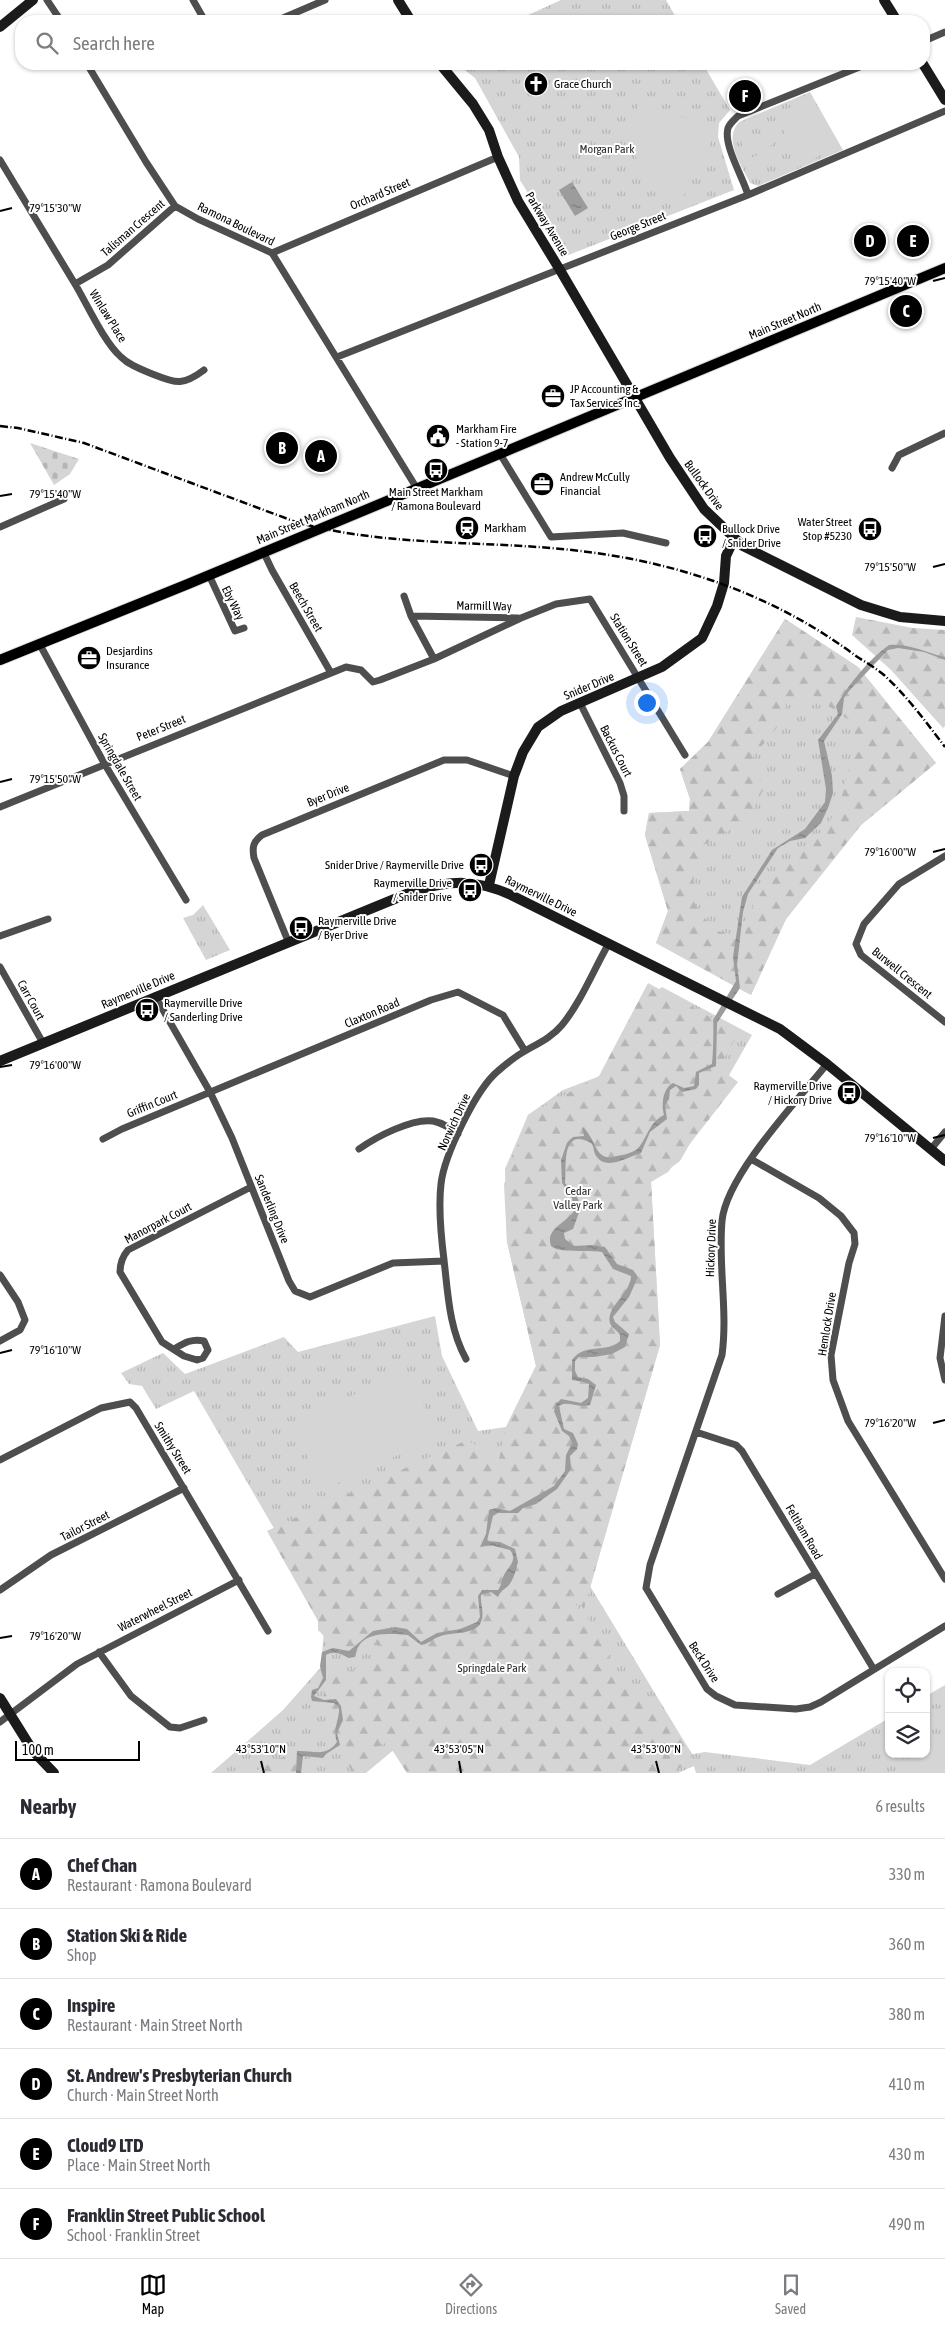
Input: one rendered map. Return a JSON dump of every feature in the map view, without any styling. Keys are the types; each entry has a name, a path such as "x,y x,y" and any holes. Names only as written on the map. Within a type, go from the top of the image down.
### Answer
{"main road":[{"name":"Main Street North","path":"635,398 945,268"},
{"name":"Main Street Markham North","path":"0,660 635,398"}],"street":[{"path":"0,27 33,0"},
{"path":"47,0 56,15"},
{"path":"193,0 202,15"},
{"path":"290,15 325,0"},
{"path":"398,0 407,15"},
{"path":"884,0 893,15"},
{"path":"930,38 945,32"},
{"name":"Ramona Boulevard","path":"91,70 146,162 176,206 198,219 272,253 416,487"},
{"name":"Parkway Avenue","path":"445,70 474,104 489,130 498,157 518,201 635,398"},
{"path":"748,195 730,149 727,136 731,123 738,116 852,70"},
{"path":"927,70 945,100"},
{"name":"George Street","path":"337,357 748,195 945,111"},
{"name":"Orchard Street","path":"272,253 498,157"},
{"path":"0,160 75,284"},
{"name":"Talisman Crescent","path":"75,284 108,266 176,206"},
{"name":"Winlaw Place","path":"75,284 115,351 126,361 141,370 176,383 185,382 204,370"},
{"name":"Bullock Drive","path":"635,398 670,458 704,509 743,546 861,605 900,617 945,621"},
{"path":"892,468 899,455 945,433"},
{"path":"500,454 551,538 623,534 666,543"},
{"path":"0,527 64,499"},
{"name":"Snider Drive","path":"489,885 514,776 523,752 538,728 561,711 674,661 702,638 717,606 724,584 726,556 734,539"},
{"name":"Beech Street","path":"263,551 331,672"},
{"name":"Eby Way","path":"209,575 235,631 244,628"},
{"path":"404,596 411,616 434,659"},
{"name":"Station Street","path":"521,618 556,604 590,599 685,755"},
{"name":"Marmill Way","path":"411,616 521,618"},
{"name":"Marmill Way","path":"331,672 346,667 356,667 373,682 391,677 521,618"},
{"name":"Springdale Street","path":"39,643 104,763 186,900"},
{"name":"Peter Street","path":"0,807 331,672"},
{"name":"Backus Court","path":"580,703 620,783 624,796 624,811"},
{"name":"Byer Drive","path":"288,941 252,850 254,841 262,835 444,760 467,760 514,776"},
{"name":"Burwell Crescent","path":"945,856 899,884 864,924 856,944 861,955 945,1022"},
{"name":"Raymerville Drive","path":"0,1060 288,941 429,886 462,882 489,885 719,997 780,1030 827,1064 945,1161"},
{"path":"0,936 48,919"},
{"name":"Norwich Drive","path":"466,1359 454,1336 444,1262 441,1235 441,1186 443,1172 458,1134 484,1086 496,1072 525,1051 548,1038 562,1025 574,1008 609,943"},
{"name":"Carr Court","path":"0,967 43,1043"},
{"name":"Claxton Road","path":"210,1092 431,1000 458,992 466,994 503,1015 525,1051"},
{"name":"Sanderling Drive","path":"156,996 210,1092 232,1138 289,1281 295,1291 310,1297 393,1263 444,1262"},
{"name":"Hickory Drive","path":"696,1432 719,1366 724,1344 721,1264 724,1208 730,1192 751,1159 827,1064"},
{"name":"Griffin Court","path":"103,1139 122,1129 210,1092"},
{"path":"360,1149 375,1138 421,1121 443,1124 458,1134"},
{"path":"931,1149 945,1132"},
{"name":"Hemlock Drive","path":"751,1159 819,1198 841,1216 854,1233 856,1244 843,1292 831,1355 833,1380 848,1421 945,1579"},
{"name":"Manorpark Court","path":"174,1349 162,1342 120,1272 120,1264 124,1254 128,1250 251,1187"},
{"path":"0,1275 18,1302 24,1320 20,1330 0,1341"},
{"path":"945,1316 940,1358 945,1380"},
{"name":"Smithy Street","path":"0,1460 102,1408 130,1402 136,1408 268,1630"},
{"name":"Feltham Road","path":"696,1432 736,1445 742,1451 873,1668"},
{"name":"Beck Drive","path":"696,1432 646,1582 648,1594 706,1689 735,1705 796,1709 810,1707 945,1626"},
{"name":"Tailor Street","path":"0,1590 51,1555 184,1488"},
{"path":"778,1594 815,1574"},
{"name":"Waterwheel Street","path":"0,1722 11,1716 77,1664 240,1580"},
{"path":"99,1652 131,1696 170,1728 185,1727 204,1720"},
{"path":"0,1698 33,1751 54,1773"}],"green space":[{"path":"561,0 666,0 675,15 528,15"},
{"name":"Morgan Park","path":"465,70 707,70 730,110 719,123 718,137 734,190 566,256 520,180 519,157 475,78"},
{"path":"810,92 843,150 758,186 750,183 738,160 733,144 733,136 739,122"},
{"path":"811,96 832,133 796,153 775,116"},
{"path":"639,101 717,130 678,207 657,195 641,170 629,138"},
{"path":"768,131 774,144 746,155 741,142"},
{"path":"834,136 839,145 802,165 797,156"},
{"path":"775,148 781,161 753,172 748,159"},
{"path":"30,443 79,459 70,474 54,485"},
{"path":"856,617 913,628 945,630 945,726 943,728 891,670 852,635"},
{"path":"785,619 858,667 936,763 861,825 786,919 751,995 656,943 668,911 645,835 649,813 689,811 690,799 680,769 708,742"},
{"path":"785,619 858,667 936,763 861,825 786,919 751,995 656,943 668,911 645,835 649,813 689,811 690,799 680,769 708,742","holes":["812,695 852,722 856,740 841,800 827,827 773,873 750,911 744,937 713,930 689,894 704,845 748,819 763,790 752,758 782,721 787,702"]},
{"path":"203,905 230,950 206,960 183,918 193,915"},
{"path":"648,983 712,1018 713,1015 738,1034 719,1068 738,1082 668,1172 651,1182 660,1345 584,1609 569,1592 578,1608 590,1621 599,1636 615,1673 674,1727 693,1755 674,1773 407,1773 392,1750 383,1742 358,1773 353,1773 332,1731 326,1709 323,1686 333,1677 388,1658 382,1645 335,1647 318,1630 318,1621 267,1531 467,1440 491,1454 498,1464 506,1427 536,1366 507,1242 504,1185 528,1115 599,1076"},
{"path":"662,987 752,1035 680,1161 651,1182 660,1345 590,1586 693,1756 693,1754 705,1752 810,1765 885,1720 885,1758 930,1758 930,1694 945,1685 945,1773 696,1773 694,1766 678,1773 422,1773 396,1748 366,1773 211,1773 283,1710 321,1667 325,1616 194,1391 156,1409 142,1386 129,1384 121,1373 163,1353 185,1374 284,1337 298,1352 435,1316 442,1356 478,1431 506,1427 536,1366 507,1242 505,1169 528,1115 563,1090 600,1076 636,1009"},
{"path":"406,1370 438,1436 323,1490 292,1424"},
{"path":"945,1738 945,1773 911,1773 921,1758 930,1758 930,1749"},
{"path":"303,1747 311,1773 251,1773"}],"water":[{"path":"572,182 588,208 575,216 559,190"},
{"path":"889,645 911,647 945,657 945,660 924,652 898,648 888,650 844,698 842,714 824,741 832,776 833,793 821,823 805,838 790,841 778,848 748,894 743,912 737,965 740,988 717,1023 716,1066 699,1073 699,1085 696,1089 682,1092 676,1086 670,1090 669,1099 665,1105 667,1119 650,1132 641,1153 607,1163 601,1161 596,1155 591,1143 581,1139 574,1140 567,1151 565,1183 576,1194 581,1207 573,1229 564,1233 565,1239 574,1246 592,1245 605,1247 617,1264 633,1270 638,1277 629,1297 613,1317 615,1322 629,1334 625,1347 612,1354 579,1357 575,1361 575,1371 578,1377 588,1379 596,1385 590,1405 562,1404 559,1406 564,1429 573,1433 578,1444 577,1449 570,1456 571,1469 557,1489 536,1504 523,1508 518,1513 498,1513 493,1516 487,1541 500,1542 515,1549 518,1562 511,1583 501,1591 498,1597 491,1592 481,1595 483,1615 478,1626 469,1631 438,1637 421,1645 408,1635 372,1636 361,1644 355,1657 349,1658 335,1653 326,1655 326,1680 314,1696 324,1700 336,1699 341,1706 343,1720 337,1733 340,1745 323,1758 303,1756 301,1773 296,1773 297,1751 323,1752 333,1747 337,1742 335,1732 339,1707 334,1703 312,1701 311,1697 312,1690 318,1688 323,1678 320,1666 322,1652 333,1648 349,1651 373,1631 395,1627 407,1629 421,1642 437,1633 460,1629 477,1622 480,1617 478,1596 482,1590 498,1590 513,1560 510,1550 490,1545 480,1547 486,1534 489,1510 496,1508 510,1511 554,1486 565,1471 566,1455 572,1443 569,1436 562,1431 554,1411 556,1404 561,1399 581,1403 588,1398 589,1384 572,1380 572,1360 583,1351 608,1347 620,1341 620,1335 610,1323 609,1317 614,1306 627,1288 631,1276 613,1269 602,1252 567,1251 551,1246 550,1240 553,1231 574,1211 572,1198 562,1183 561,1160 567,1143 573,1137 584,1136 582,1127 589,1134 597,1150 604,1156 611,1157 632,1152 640,1145 653,1123 664,1115 665,1092 670,1085 673,1083 684,1088 694,1086 696,1072 712,1064 713,1020 736,981 733,957 742,897 772,850 805,829 825,802 826,789 818,740 838,714 836,706 847,689 866,665"}],"railway":[{"path":"0,426 18,428 84,443 296,522 327,529 358,535 422,541 592,552 673,568 711,580 786,612 822,632 878,670 908,700 945,747"}],"place":[{"name":"Grace Church","path":"536,84"},
{"name":"Franklin Street Public School","path":"745,96"},
{"name":"St. Andrew's Presbyterian Church","path":"870,241"},
{"name":"Cloud9 LTD","path":"913,241"},
{"name":"Inspire","path":"906,311"},
{"name":"JP Accounting & Tax Services Inc.","path":"553,396"},
{"name":"Markham Fire - Station 9-7","path":"438,436"},
{"name":"Station Ski & Ride","path":"282,448"},
{"name":"Chef Chan","path":"321,456"},
{"name":"Main Street Markham / Ramona Boulevard","path":"436,470"},
{"name":"Andrew McCully Financial","path":"542,484"},
{"name":"Markham","path":"467,528"},
{"name":"Water Street Stop #5230","path":"870,529"},
{"name":"Bullock Drive / Snider Drive","path":"705,536"},
{"name":"Desjardins Insurance","path":"89,658"},
{"name":"Snider Drive / Raymerville Drive","path":"481,865"},
{"name":"Raymerville Drive / Snider Drive","path":"470,890"},
{"name":"Raymerville Drive / Byer Drive","path":"301,928"},
{"name":"Raymerville Drive / Sanderling Drive","path":"147,1010"},
{"name":"Raymerville Drive / Hickory Drive","path":"849,1093"}],"park label":[{"name":"Cedar Valley Park","path":"578,1198"},
{"name":"Springdale Park","path":"492,1668"}]}
